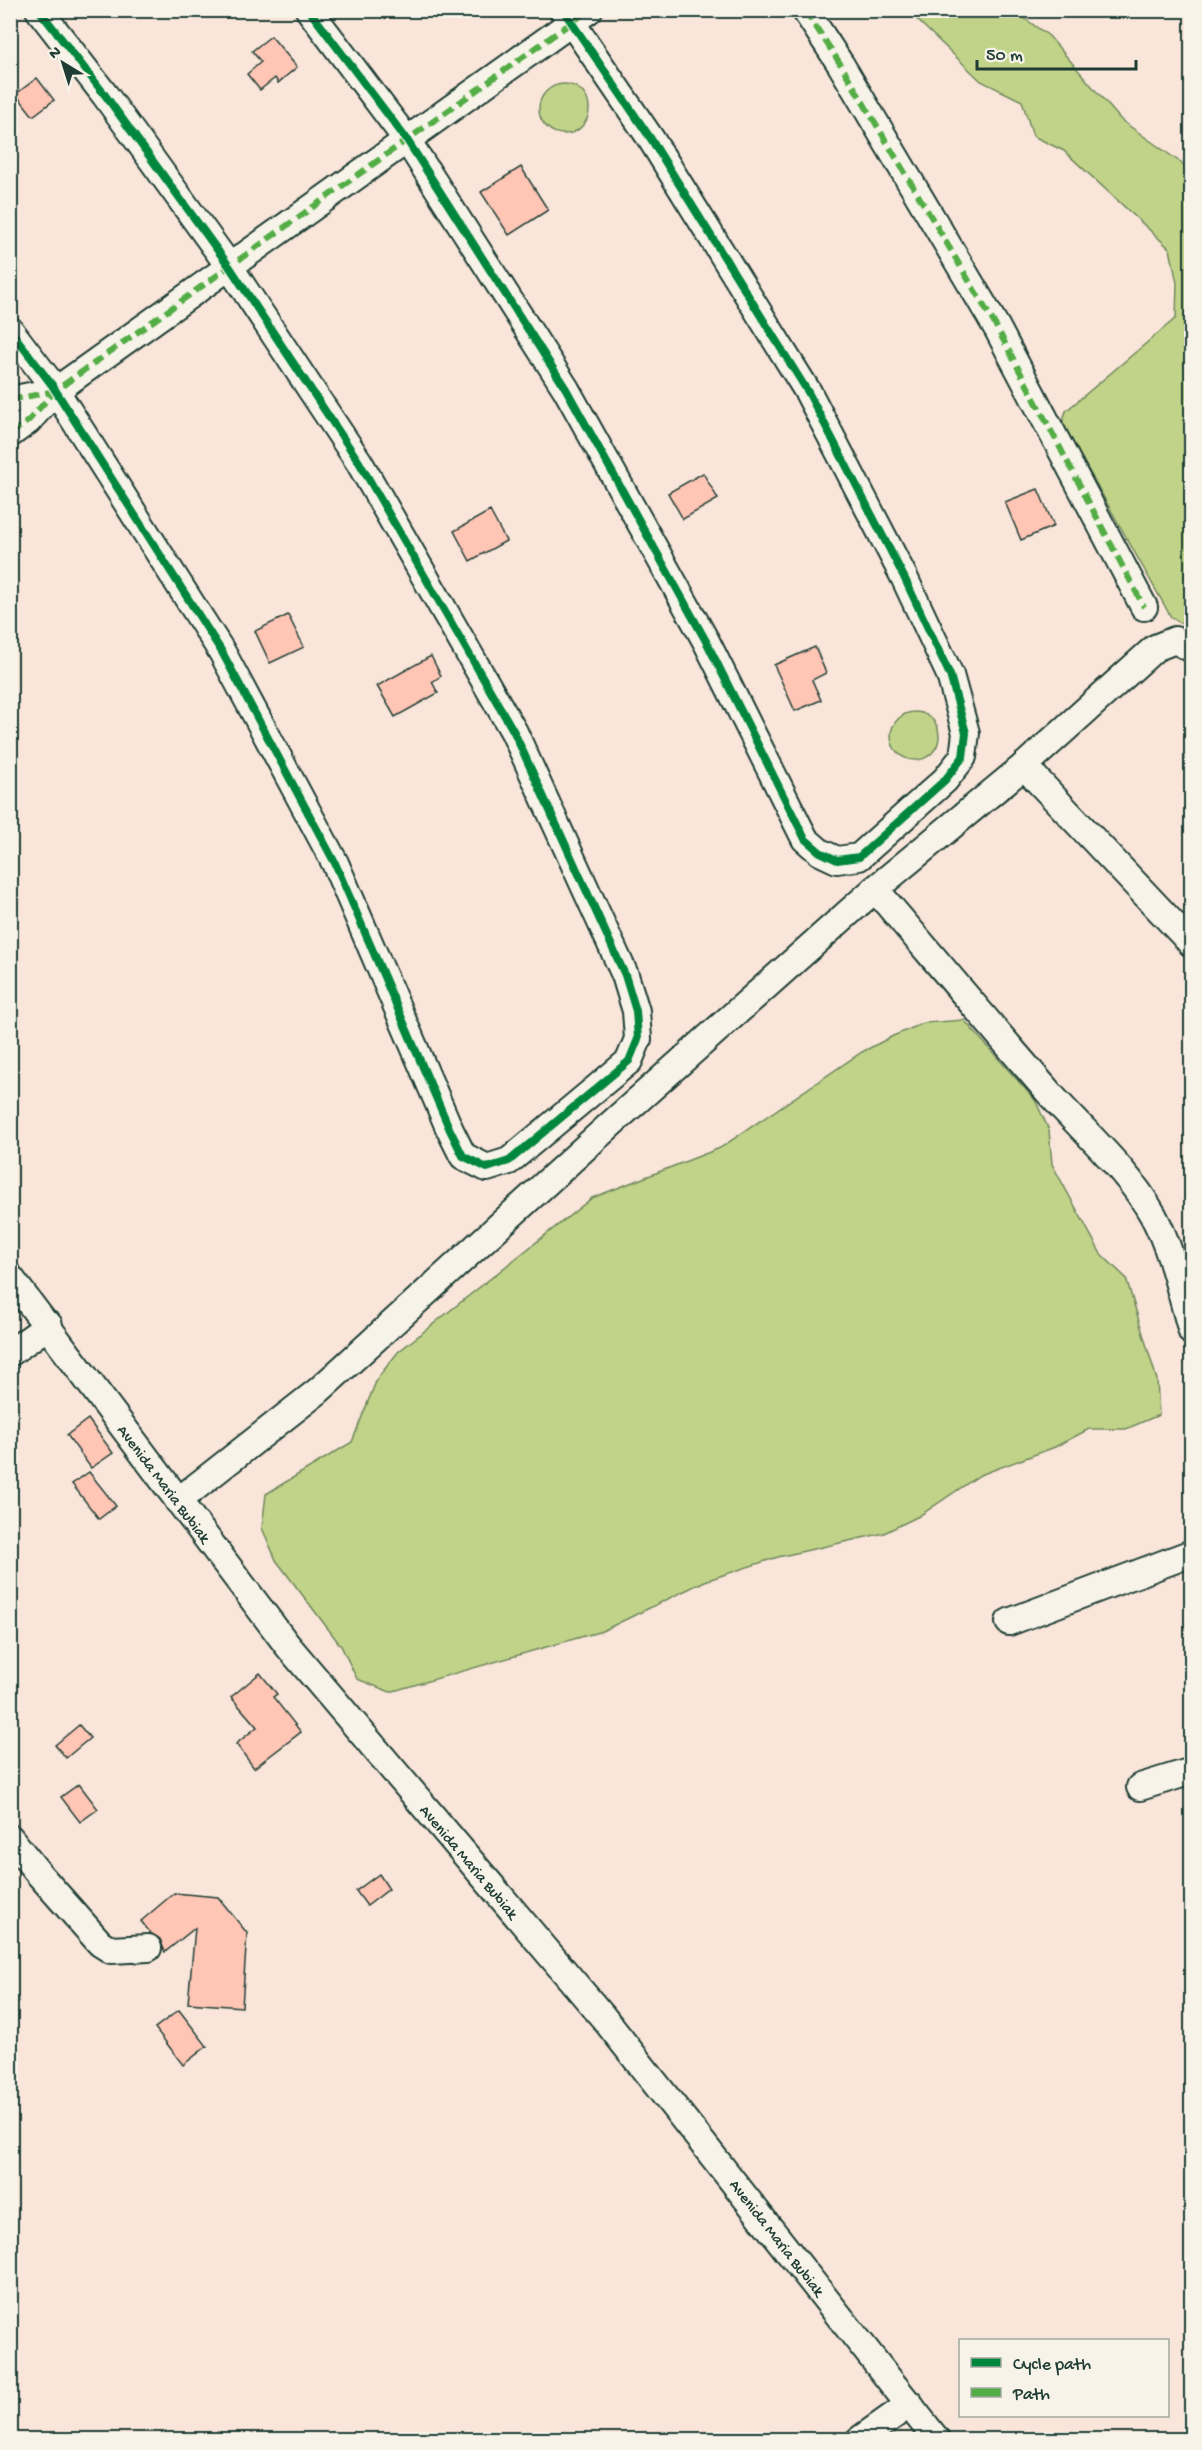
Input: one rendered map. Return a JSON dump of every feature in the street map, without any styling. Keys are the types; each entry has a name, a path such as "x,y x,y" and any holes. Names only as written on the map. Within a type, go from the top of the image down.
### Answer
{"street":[{"path":"10,330 55,391 222,652 334,863 463,1156 487,1168 509,1161 629,1061 638,1039 636,1011 625,975 514,732 359,462 229,266 105,95 39,10"},
{"path":"10,434 28,421 55,391 407,140 574,14 808,392 904,577 950,675 966,734 963,757 945,780 859,857 837,860 819,852 805,839 707,643 566,389 407,140 309,10"},
{"path":"805,10 841,65 997,328 1144,608"},
{"path":"10,400 55,391"},
{"path":"178,1501 318,1391 611,1124 875,889 1024,766 1155,648 1174,640 1191,649"},
{"path":"1024,766 1191,944"},
{"path":"875,889 1051,1095 1128,1178 1154,1217 1185,1285 1191,1332"},
{"name":"Avenida Maria Bubiak","path":"10,1277 49,1325 288,1646 603,2018 937,2439"},
{"path":"10,1353 49,1325"},
{"path":"1010,1622 1191,1552"},
{"path":"1140,1787 1191,1771"},
{"path":"10,1838 100,1943 111,1950 148,1948"},
{"path":"858,2439 910,2404"}],"green space":[{"path":"908,11 1014,11 1049,36 1121,120 1180,162 1191,173 1191,630 1171,617 1062,423 1066,411 1176,318 1177,283 1170,249 1064,151 1033,136 1022,101 981,81"},
{"path":"564,84 573,86 584,95 589,109 587,118 578,129 564,134 555,132 544,123 539,109 541,100 550,89"},
{"path":"910,712 920,712 935,722 939,736 938,745 929,756 920,760 910,760 895,750 891,741 891,731 901,716"},
{"path":"964,1020 1035,1100 1049,1130 1052,1164 1101,1254 1126,1278 1157,1380 1159,1415 1126,1429 1089,1429 1055,1447 980,1475 919,1516 884,1533 778,1557 705,1581 602,1631 390,1692 357,1679 341,1646 276,1560 262,1528 266,1494 352,1442 377,1379 398,1352 592,1198 720,1148 862,1052 893,1036 924,1023"}],"building":[{"path":"271,36 297,67 278,83 275,78 260,90 247,74 261,62 252,51"},
{"path":"37,78 54,100 33,116 16,94"},
{"path":"521,167 548,210 509,235 481,192"},
{"path":"703,473 718,499 683,519 668,493"},
{"path":"1038,489 1054,526 1021,540 1005,502"},
{"path":"490,511 506,541 470,561 454,531"},
{"path":"288,615 304,647 270,663 255,631"},
{"path":"815,647 826,673 812,680 821,700 795,711 774,665"},
{"path":"431,656 441,676 432,682 438,693 395,717 377,686"},
{"path":"88,1419 113,1453 91,1468 67,1435"},
{"path":"89,1472 116,1506 99,1519 72,1484"},
{"path":"260,1673 277,1694 273,1697 301,1732 254,1768 236,1744 257,1727 231,1697"},
{"path":"79,1725 90,1738 66,1758 55,1745"},
{"path":"79,1784 98,1809 80,1822 61,1797"},
{"path":"379,1874 389,1889 367,1906 356,1891"},
{"path":"174,1893 218,1897 247,1933 242,2007 188,2003 195,1928 165,1952 160,1939 151,1934 141,1921"},
{"path":"179,2010 207,2046 183,2065 155,2028"}],"marked path":[{"path":"10,434 28,421 55,391 589,10"},
{"path":"805,10 841,65 997,328 1144,607"},
{"path":"10,400 55,391"}],"cycle path":[{"path":"10,330 52,385 222,652 335,863 463,1156 487,1168 509,1161 629,1061 638,1039 636,1011 625,975 514,732 359,462 229,266 105,95 39,10"},
{"path":"309,10 407,140 566,389 707,643 805,839 820,852 837,860 859,857 945,780 963,757 966,733 950,675 904,577 808,392 651,139 563,10"}]}
